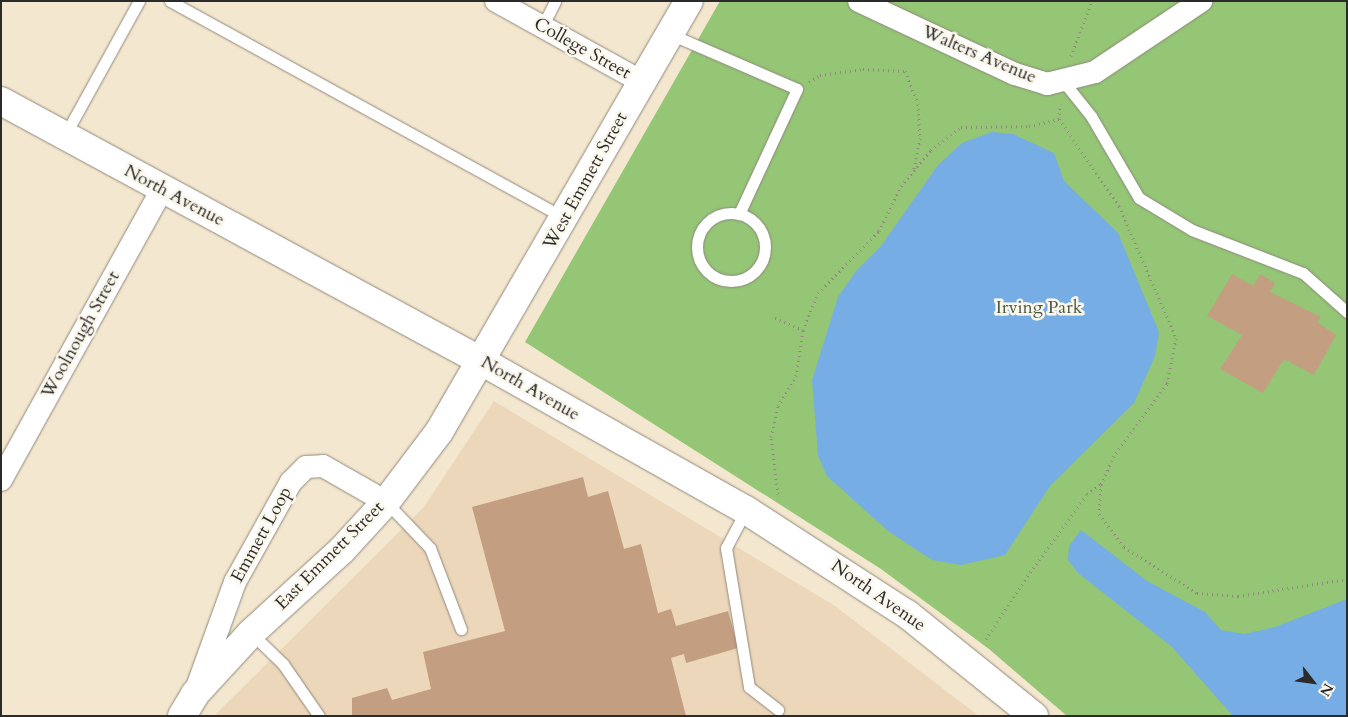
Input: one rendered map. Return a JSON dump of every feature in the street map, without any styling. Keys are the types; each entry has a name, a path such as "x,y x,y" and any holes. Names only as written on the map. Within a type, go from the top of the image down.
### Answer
{"street":[{"name":"College Street","path":"496,1 642,82"},
{"name":"West Emmett Street","path":"483,362 689,1"},
{"name":"Walters Avenue","path":"858,1 1015,74 1047,84 1095,72 1201,1"},
{"name":"North Avenue","path":"1,101 162,190 483,362 746,510 907,614 1034,716"},
{"name":"Woolnough Street","path":"1,480 162,190"},
{"name":"East Emmett Street","path":"188,705 251,633 342,550 386,502 439,432 483,362"},
{"name":"Emmett Loop","path":"188,705 235,582 291,482 306,467 323,466 386,502"}],"lane":[{"path":"64,136 139,1"},
{"path":"170,1 565,218"},
{"path":"542,27 555,1"},
{"path":"670,34 797,89 739,214"},
{"path":"1063,81 1091,116 1140,198 1192,230 1303,274 1347,312"},
{"path":"739,214 762,234 763,257 750,275 728,281 707,271 700,261 698,238 714,218 739,214"},
{"path":"386,502 430,548 462,629"},
{"path":"746,510 726,548 748,687 778,710"},
{"path":"251,633 283,664 319,716"}],"path":[{"path":"1092,1 1063,81 1059,118 1119,206 1176,338 1167,384 1114,456 1101,484 1099,514 1124,546 1197,593 1238,596 1347,579"},
{"path":"797,89 820,75 892,67 905,72 918,104 920,138 914,170"},
{"path":"778,494 771,437 778,406 796,376 802,330 818,293 879,231 914,170 931,150 962,127 1029,126 1059,118"},
{"path":"774,318 802,330"},
{"path":"986,639 1082,502 1101,484"}],"shaded area":[{"path":"494,401 835,606 979,716 214,716 423,508"}],"green space":[{"name":"Irving Park","path":"720,1 1347,1 1347,716 1067,716 989,649 881,569 525,342"}],"water":[{"path":"992,132 1013,134 1054,153 1064,181 1118,233 1159,332 1155,356 1134,403 1050,486 1005,555 961,565 932,560 888,531 827,476 818,456 812,380 838,297 856,271 881,246 938,165 962,143"},
{"path":"1081,530 1147,581 1205,612 1221,630 1244,634 1275,627 1347,599 1347,716 1233,716 1171,646 1078,573 1068,560 1069,546"}],"building":[{"path":"1232,274 1253,286 1260,274 1275,283 1270,292 1321,317 1317,322 1336,335 1314,375 1284,359 1263,393 1220,369 1242,335 1207,316"},
{"path":"583,477 588,497 608,491 624,549 641,544 658,613 671,609 676,626 728,611 738,648 686,663 684,654 671,658 686,716 352,716 352,698 387,688 392,700 431,689 423,652 505,631 472,507"}]}
